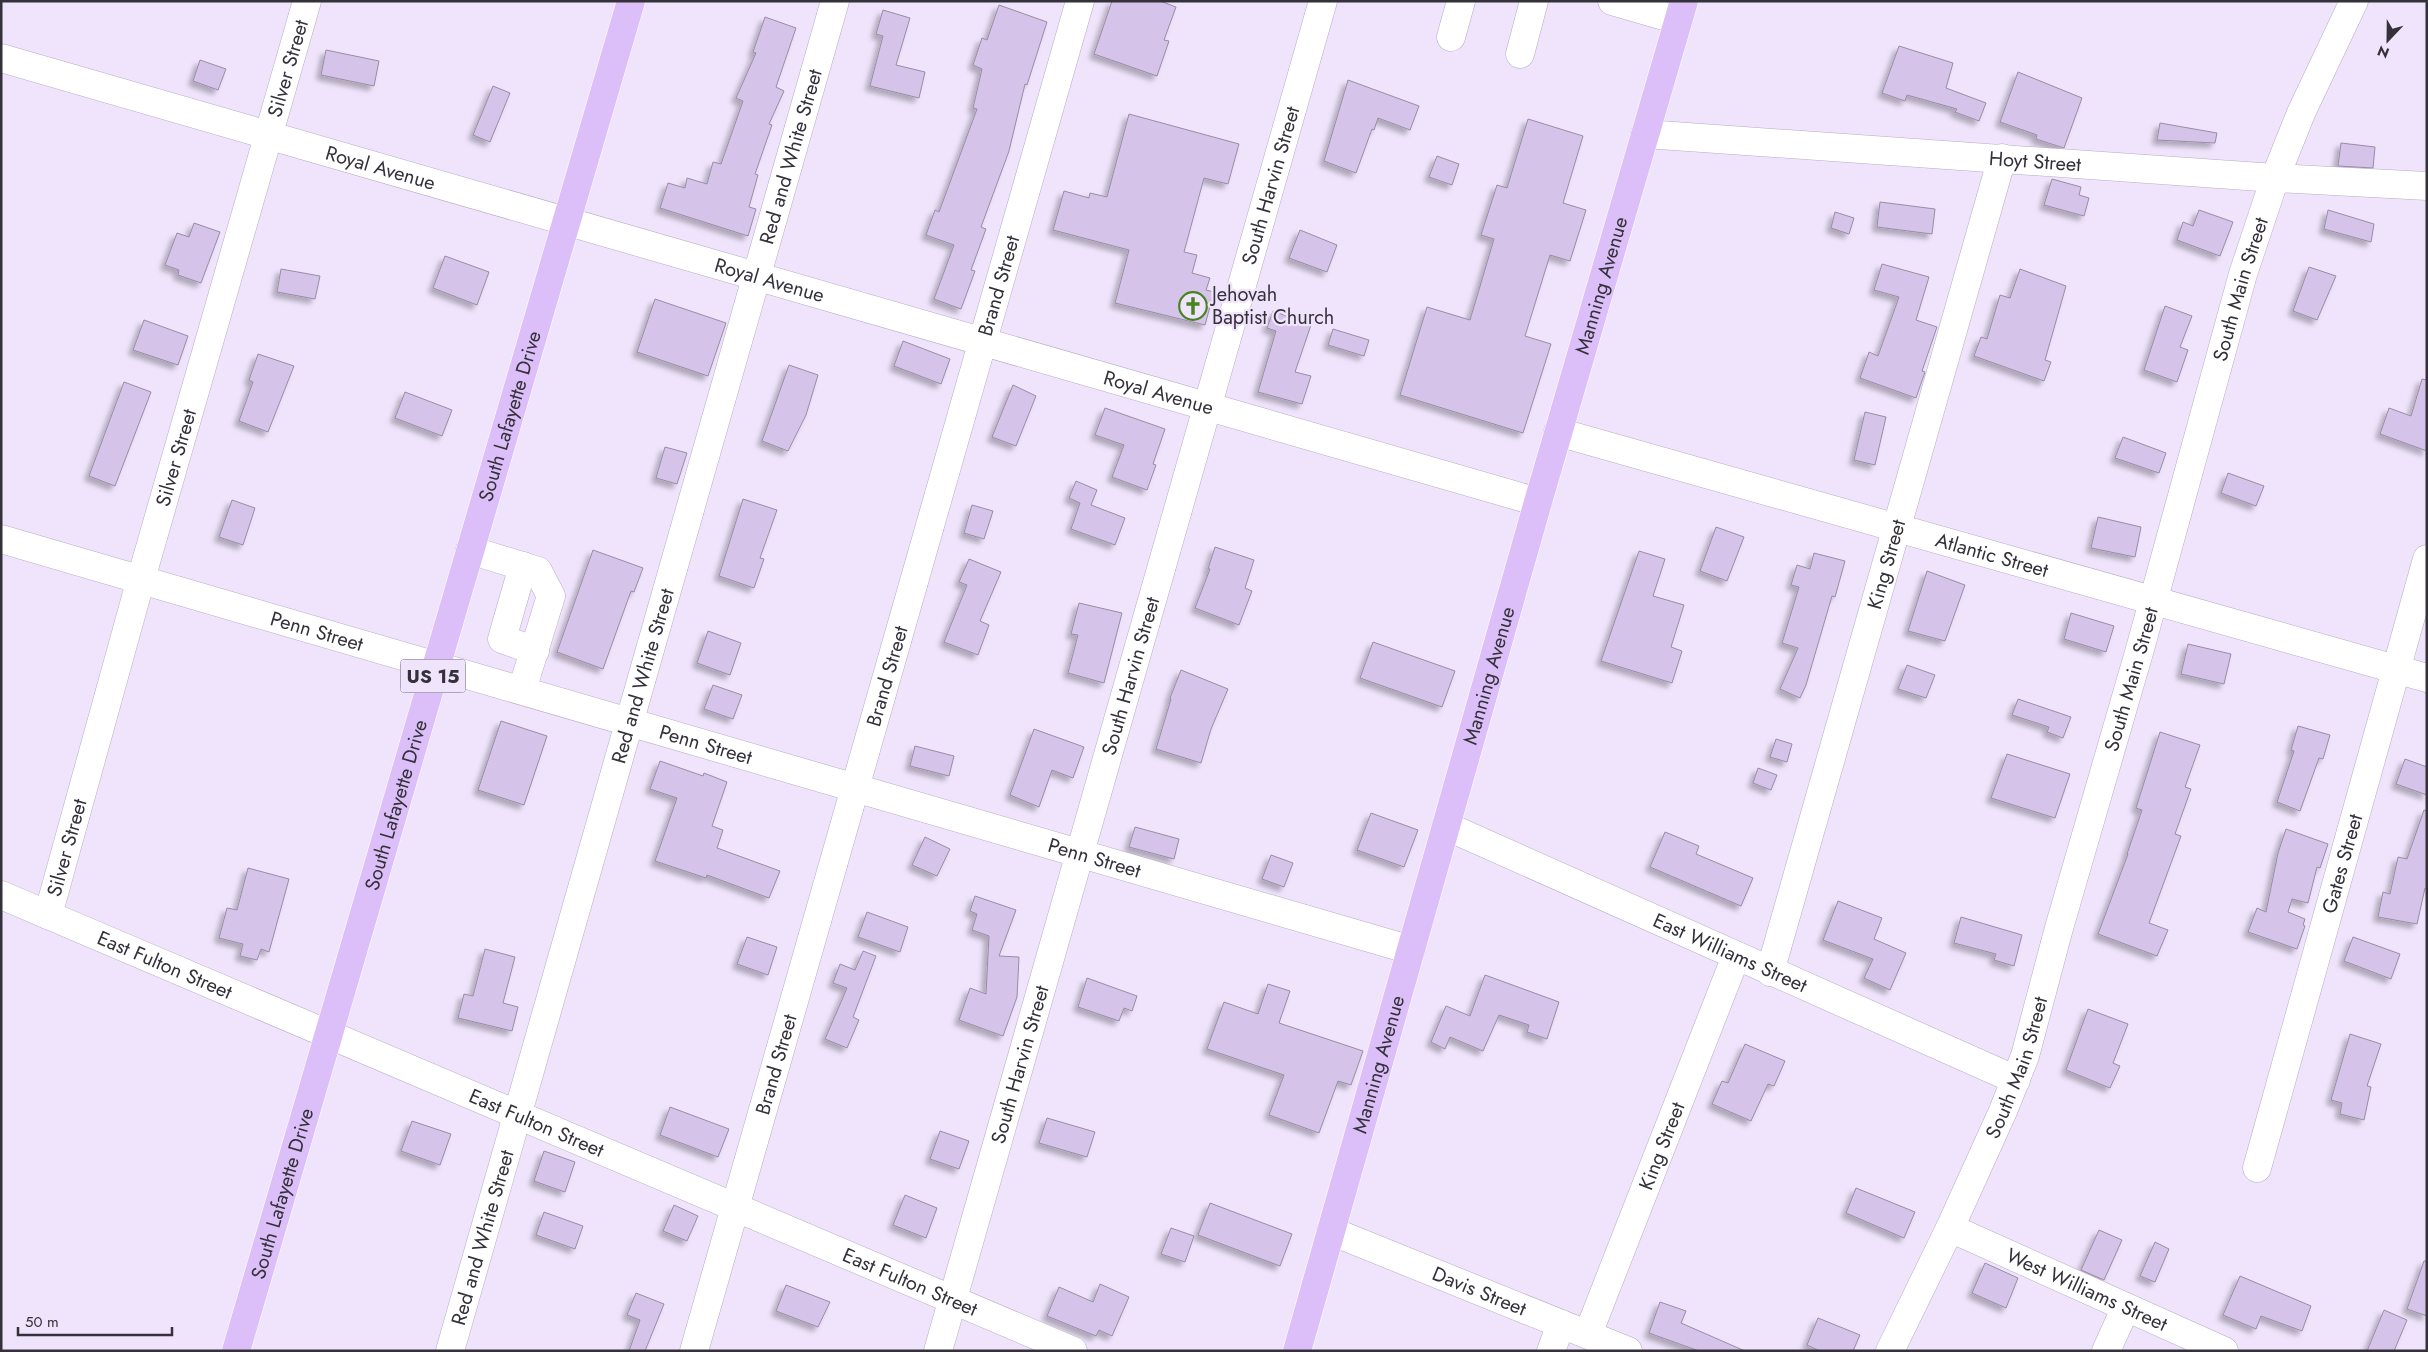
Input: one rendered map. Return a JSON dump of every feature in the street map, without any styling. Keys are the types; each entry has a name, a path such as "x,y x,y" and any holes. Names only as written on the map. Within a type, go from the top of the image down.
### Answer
{"main road":[{"name":"South Lafayette Drive","path":"236,1351 631,1"},
{"name":"Manning Avenue","path":"1297,1351 1558,432 1681,11"}],"street":[{"name":"Silver Street","path":"48,915 141,580 307,1"},
{"name":"Red and White Street","path":"450,1351 835,1"},
{"name":"Brand Street","path":"694,1351 1080,1"},
{"name":"South Harvin Street","path":"938,1351 1323,1"},
{"path":"1451,37 1461,1"},
{"path":"1520,54 1534,1"},
{"path":"1612,1 1681,11"},
{"name":"South Main Street","path":"1890,1351 1950,1228 2016,1080 2038,1010 2059,928 2153,601 2242,274 2275,178 2301,112 2354,1"},
{"name":"Royal Avenue","path":"1,58 758,275 1538,502"},
{"name":"Hoyt Street","path":"1645,134 2275,178 2427,186"},
{"name":"King Street","path":"1770,972 2002,158"},
{"name":"Atlantic Street","path":"1558,432 2427,678"},
{"name":"Penn Street","path":"1,539 1411,950"},
{"path":"470,550 538,571 551,596 522,690"},
{"name":"Gates Street","path":"2257,1168 2427,559"},
{"name":"East Williams Street","path":"1446,826 2016,1080"},
{"name":"East Fulton Street","path":"1,895 1073,1351"},
{"name":"King Street","path":"1588,1334 1736,956"},
{"name":"West Williams Street","path":"1950,1228 2224,1351"},
{"name":"Davis Street","path":"1331,1231 1628,1351"},
{"path":"2106,1351 2126,1307"},
{"path":"1551,1351 1562,1324"}],"building":[{"path":"1112,1 1160,1 1176,7 1164,40 1169,41 1157,76 1094,54"},
{"path":"999,5 1047,22 1027,85 1025,84 1009,151 981,227 986,229 971,270 975,271 961,309 934,299 954,245 926,235 935,210 939,212 977,109 973,108 982,69 973,65 982,38 987,40"},
{"path":"883,10 910,18 896,65 925,72 919,98 870,86 883,36 876,34"},
{"path":"765,17 796,28 776,87 784,91 769,124 772,125 755,174 758,175 749,207 756,209 748,236 660,208 668,183 685,188 687,178 707,184 713,162 721,164 743,101 736,98 756,53 753,52"},
{"path":"1899,46 1953,63 1946,88 1986,103 1979,121 1955,112 1957,109 1907,95 1905,101 1882,93"},
{"path":"326,50 379,61 374,86 321,75"},
{"path":"200,60 226,69 218,90 193,81"},
{"path":"2018,72 2082,98 2064,148 2036,139 2037,135 2000,122"},
{"path":"1348,80 1419,106 1410,130 1378,118 1356,173 1324,161"},
{"path":"493,86 510,93 490,142 473,135"},
{"path":"1129,114 1239,144 1228,184 1204,178 1184,252 1197,255 1192,273 1210,278 1206,290 1214,292 1205,325 1115,303 1129,250 1053,230 1064,191 1089,198 1090,193 1107,197"},
{"path":"1528,119 1583,136 1563,203 1586,210 1570,261 1550,255 1525,336 1551,344 1523,433 1400,395 1427,307 1470,320 1494,239 1481,235 1497,185 1507,188"},
{"path":"2160,123 2217,133 2215,143 2157,140"},
{"path":"2341,143 2375,147 2373,168 2338,166"},
{"path":"1437,156 1459,164 1452,185 1429,177"},
{"path":"2052,179 2081,187 2079,195 2089,198 2084,216 2044,205"},
{"path":"1880,202 1935,209 1932,234 1877,227"},
{"path":"2199,210 2233,222 2220,256 2177,240 2183,222 2193,226"},
{"path":"2328,210 2374,224 2371,242 2324,229"},
{"path":"1835,212 1854,218 1849,234 1831,228"},
{"path":"194,223 220,232 201,283 178,275 179,270 165,265 177,233 189,237"},
{"path":"1300,230 1337,245 1327,272 1289,258"},
{"path":"445,256 489,272 477,305 433,288"},
{"path":"1882,264 1929,277 1916,320 1937,327 1922,371 1925,372 1916,398 1860,378 1869,352 1878,356 1899,297 1874,290"},
{"path":"2309,267 2336,276 2317,320 2293,311"},
{"path":"281,269 320,276 315,299 277,292"},
{"path":"2020,269 2066,286 2045,360 2051,362 2044,381 1974,356 1981,337 1987,339 2000,295 2010,298"},
{"path":"655,299 726,323 708,376 637,352"},
{"path":"2165,306 2192,316 2180,347 2188,350 2177,382 2144,370"},
{"path":"1273,311 1311,325 1295,372 1311,376 1302,404 1258,392 1276,331 1267,328"},
{"path":"144,320 188,336 178,365 133,350"},
{"path":"1333,329 1369,340 1364,356 1328,345"},
{"path":"903,341 950,359 941,384 894,366"},
{"path":"258,354 294,366 268,432 239,421 253,382 249,380"},
{"path":"789,365 818,375 806,415 788,451 762,441"},
{"path":"2422,379 2427,380 2427,451 2380,434 2389,408 2411,416"},
{"path":"124,382 151,392 115,486 89,476"},
{"path":"1013,385 1036,396 1016,446 992,437"},
{"path":"405,392 452,410 442,436 395,418"},
{"path":"1105,408 1165,429 1153,464 1156,465 1147,490 1112,477 1124,445 1095,435"},
{"path":"1865,412 1886,417 1875,465 1854,460"},
{"path":"2123,437 2166,453 2159,473 2115,458"},
{"path":"665,447 687,453 677,484 656,478"},
{"path":"2228,473 2264,486 2256,506 2221,493"},
{"path":"1076,481 1097,490 1091,505 1125,518 1115,545 1071,529 1080,503 1069,498"},
{"path":"743,499 777,510 760,558 764,559 754,588 719,576"},
{"path":"232,500 255,508 243,545 219,537"},
{"path":"972,505 993,511 984,539 964,533"},
{"path":"2098,517 2141,527 2135,557 2091,548"},
{"path":"1716,527 1744,537 1727,581 1700,571"},
{"path":"1215,547 1254,560 1245,588 1252,591 1239,625 1195,608 1210,569 1208,569"},
{"path":"593,550 643,568 634,592 631,591 603,669 557,652"},
{"path":"1639,551 1665,559 1653,596 1684,605 1671,647 1682,651 1672,683 1601,661"},
{"path":"1814,553 1845,561 1835,597 1832,596 1806,685 1800,698 1780,689 1798,648 1782,643 1799,587 1791,585 1797,565 1810,569"},
{"path":"969,559 1001,572 980,621 989,625 978,655 944,642 967,585 959,582"},
{"path":"1927,571 1965,585 1945,641 1908,631"},
{"path":"1079,603 1122,613 1104,683 1068,673 1078,635 1071,634"},
{"path":"2071,613 2114,626 2106,652 2064,639"},
{"path":"708,631 741,643 730,675 697,663"},
{"path":"1373,642 1455,671 1442,707 1360,678"},
{"path":"2188,644 2231,654 2224,684 2181,674"},
{"path":"1907,665 1935,675 1926,698 1898,689"},
{"path":"1181,670 1228,689 1211,729 1201,763 1156,749 1170,698"},
{"path":"713,685 742,695 733,719 704,709"},
{"path":"2018,699 2071,717 2063,738 2047,732 2049,727 2012,715"},
{"path":"501,721 547,736 524,805 478,790"},
{"path":"2298,726 2330,735 2323,759 2319,758 2300,811 2277,802 2294,751 2291,750"},
{"path":"1034,729 1084,747 1073,778 1052,770 1039,807 1010,795"},
{"path":"2160,732 2200,745 2185,787 2191,789 2175,834 2181,836 2149,923 2168,930 2157,956 2098,934 2128,854 2142,810 2136,808"},
{"path":"1776,739 1792,744 1787,762 1770,757"},
{"path":"915,746 954,756 949,776 910,766"},
{"path":"2007,754 2070,774 2055,818 1991,798"},
{"path":"2405,759 2427,767 2427,795 2396,784"},
{"path":"660,761 703,776 704,773 727,782 712,826 723,830 717,848 780,871 769,898 707,875 706,878 655,861 677,798 650,789"},
{"path":"1758,768 1777,775 1771,790 1753,783"},
{"path":"2424,810 2427,811 2427,889 2425,888 2417,924 2378,917 2383,892 2390,894 2398,857 2407,859"},
{"path":"1371,813 1418,830 1404,867 1357,850"},
{"path":"1135,827 1179,839 1174,859 1129,847"},
{"path":"2286,829 2328,844 2320,868 2317,867 2308,903 2292,899 2288,912 2305,919 2303,925 2305,926 2297,949 2248,932 2257,908 2266,912 2278,853"},
{"path":"1665,832 1699,846 1696,854 1753,878 1741,906 1650,867"},
{"path":"925,837 950,849 937,876 912,865"},
{"path":"1271,855 1293,863 1284,887 1262,879"},
{"path":"248,868 289,879 269,952 261,949 257,960 240,956 243,944 219,938 227,908 237,910"},
{"path":"975,896 1016,910 999,956 1019,957 1017,997 1003,1036 959,1020 970,988 986,994 989,936 972,930 977,914 970,911"},
{"path":"1838,901 1882,918 1874,939 1906,953 1890,990 1864,978 1873,959 1823,940"},
{"path":"867,912 908,927 900,952 858,937"},
{"path":"1961,917 2022,935 2014,966 1994,960 1996,954 1954,943"},
{"path":"747,937 777,947 768,975 737,964"},
{"path":"2353,937 2400,954 2391,979 2344,961"},
{"path":"485,949 515,957 503,1003 518,1007 512,1031 458,1018 464,994 473,996"},
{"path":"863,951 876,956 853,1017 859,1020 847,1048 825,1039 847,988 833,983 840,964 855,970"},
{"path":"1485,975 1559,1002 1547,1039 1527,1032 1529,1025 1499,1015 1483,1051 1450,1037 1445,1049 1431,1042 1446,1006 1470,1016"},
{"path":"1087,978 1137,996 1132,1011 1124,1008 1119,1021 1078,1007"},
{"path":"1268,984 1290,991 1279,1023 1363,1051 1351,1085 1338,1081 1319,1133 1269,1115 1284,1075 1207,1049 1224,1002 1258,1014"},
{"path":"2088,1009 2128,1024 2113,1063 2120,1066 2110,1088 2066,1070"},
{"path":"2350,1034 2381,1044 2367,1086 2371,1087 2364,1120 2340,1114 2342,1103 2331,1100"},
{"path":"1745,1044 1785,1061 1774,1086 1768,1084 1751,1121 1712,1104 1722,1081 1728,1083"},
{"path":"670,1107 729,1129 718,1157 660,1135"},
{"path":"1047,1118 1095,1132 1087,1157 1039,1143"},
{"path":"412,1121 451,1134 440,1165 401,1151"},
{"path":"940,1131 969,1141 959,1169 930,1159"},
{"path":"544,1151 575,1162 565,1192 534,1181"},
{"path":"1856,1188 1915,1212 1904,1238 1846,1213"},
{"path":"905,1195 937,1208 926,1238 893,1225"},
{"path":"1210,1203 1292,1234 1280,1266 1198,1235"},
{"path":"674,1205 698,1216 687,1241 663,1231"},
{"path":"544,1212 583,1226 575,1249 536,1235"},
{"path":"1171,1228 1194,1236 1185,1262 1161,1254"},
{"path":"2099,1230 2122,1240 2104,1280 2081,1270"},
{"path":"2155,1242 2169,1249 2155,1282 2140,1276"},
{"path":"2424,1261 2427,1261 2427,1316 2407,1309"},
{"path":"1985,1263 2018,1278 2006,1308 1972,1293"},
{"path":"2240,1276 2311,1306 2302,1331 2261,1316 2256,1329 2223,1315"},
{"path":"1100,1284 1129,1297 1112,1336 1099,1330 1096,1336 1047,1316 1059,1287 1093,1302"},
{"path":"786,1285 830,1302 818,1327 776,1311"},
{"path":"636,1293 664,1304 645,1351 629,1351 640,1320 627,1315"},
{"path":"1660,1302 1686,1311 1681,1323 1745,1351 1699,1351 1649,1333"},
{"path":"2384,1310 2407,1320 2394,1351 2367,1351"},
{"path":"1818,1318 1860,1335 1853,1351 1820,1351 1807,1345"}],"place":[{"name":"Jehovah Baptist Church","path":"1193,306"}]}
